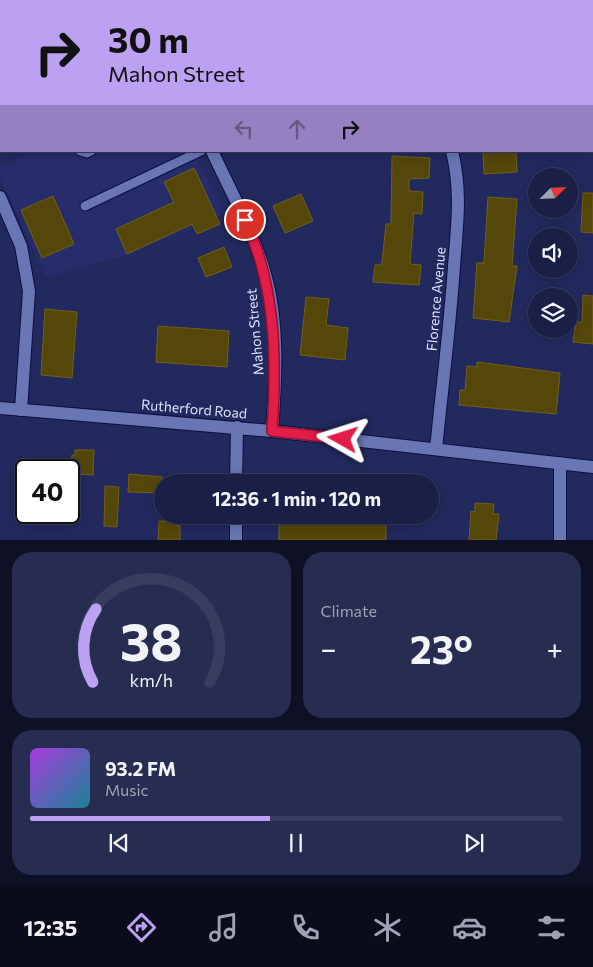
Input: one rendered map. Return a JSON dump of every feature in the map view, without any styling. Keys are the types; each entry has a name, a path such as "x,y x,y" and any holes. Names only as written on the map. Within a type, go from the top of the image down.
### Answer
{"street":[{"name":"Mahon Street","path":"212,152 253,237 266,276 272,319 275,391 272,431"},
{"name":"Florence Avenue","path":"436,449 453,285 458,204 458,179 452,152"},
{"path":"0,197 22,246 28,282 29,303 21,410"},
{"name":"Rutherford Road","path":"0,408 272,431 593,467"},
{"path":"236,428 236,474"},
{"path":"560,463 560,540"},
{"path":"236,524 236,540"}],"lane":[{"path":"85,206 199,152"}],"shaded area":[{"path":"32,152 194,152 226,213 125,256 46,277 0,178 0,166"}],"building":[{"path":"516,152 517,172 484,174 483,153"},
{"path":"392,156 430,158 429,178 409,179 409,191 423,192 422,214 414,213 410,264 421,265 419,285 373,282 375,265 381,265 382,262 386,224 391,224"},
{"path":"194,168 220,224 197,234 192,224 127,254 116,229 174,202 164,182"},
{"path":"583,193 593,193 593,233 581,232"},
{"path":"301,194 313,221 285,233 273,206"},
{"path":"53,196 74,244 42,258 21,210"},
{"path":"488,197 517,199 512,266 517,266 509,322 473,318 477,263 484,263"},
{"path":"224,247 232,267 206,277 198,258"},
{"path":"583,295 593,296 593,344 573,342 574,338 578,338 578,322 582,322"},
{"path":"306,297 329,299 326,325 348,328 345,360 300,355"},
{"path":"45,309 77,312 72,378 41,375"},
{"path":"158,326 229,331 227,367 156,362"},
{"path":"477,362 560,373 556,414 459,405 460,390 465,390 467,366 477,367"},
{"path":"75,450 94,450 93,475 80,474 80,459 72,459 72,455 75,455"},
{"path":"129,474 154,476 154,493 128,492"},
{"path":"105,486 119,487 117,527 104,526"},
{"path":"475,503 494,504 493,514 499,514 496,540 469,540 471,511 475,512"},
{"path":"159,524 177,524 177,526 180,526 180,540 158,540"},
{"path":"279,524 386,524 386,540 279,540"}],"route":[{"path":"245,220 253,237 266,276 272,319 275,391 272,431 343,439"}]}
